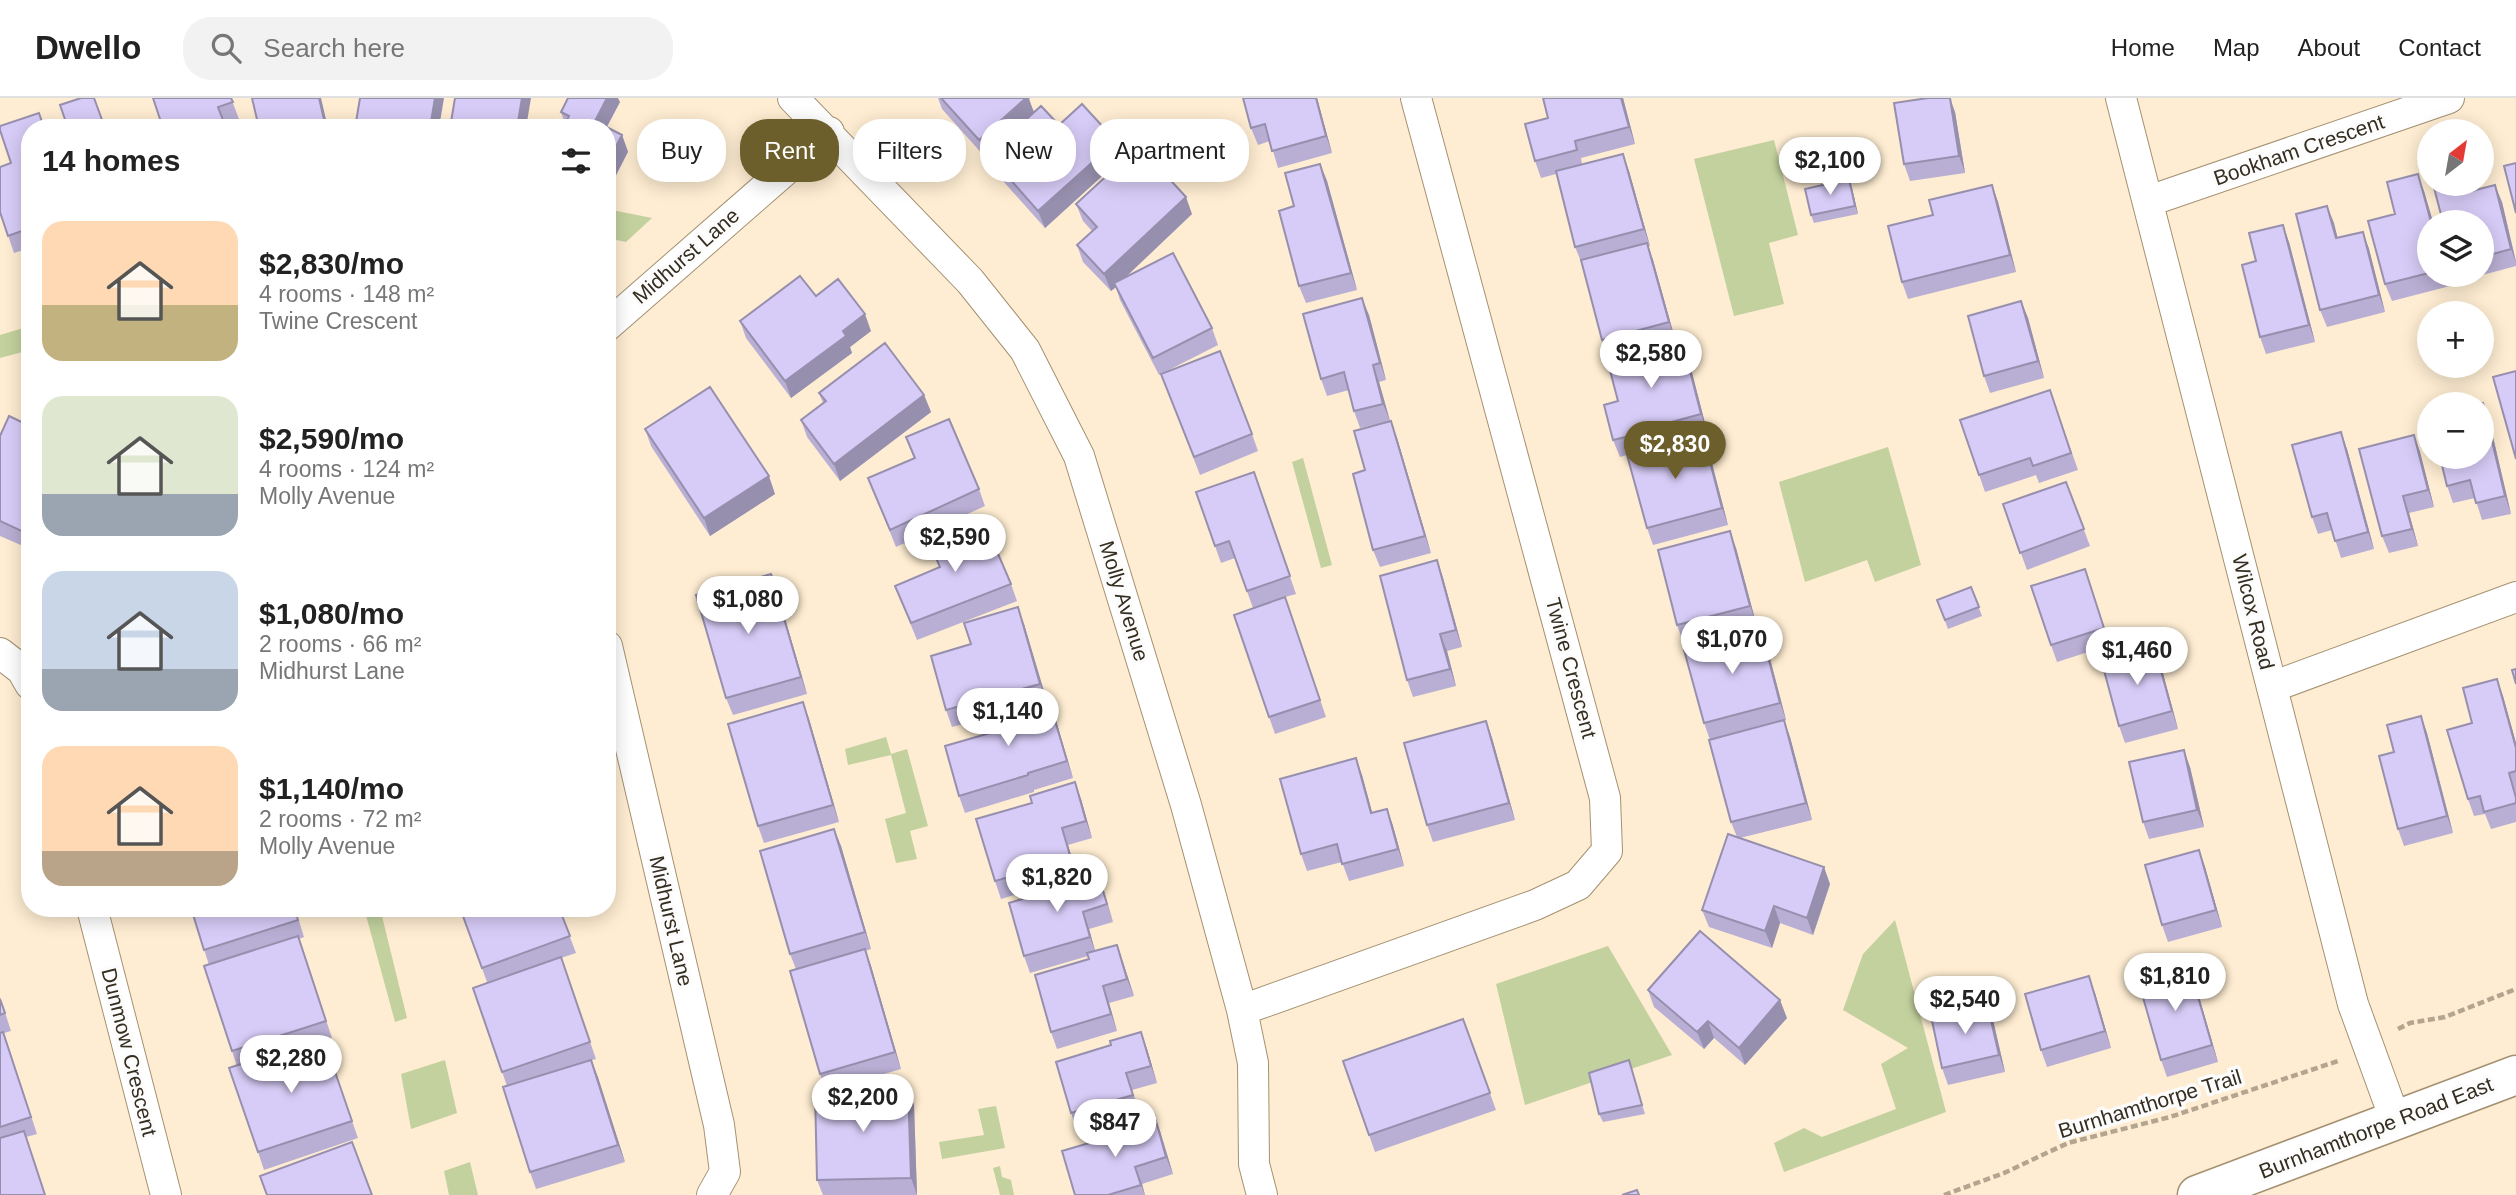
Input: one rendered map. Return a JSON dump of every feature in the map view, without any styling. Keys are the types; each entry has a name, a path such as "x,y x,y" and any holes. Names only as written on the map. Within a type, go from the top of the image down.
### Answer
{"main road":[{"name":"Burnhamthorpe Road East","path":"2197,1195 2516,1075"}],"street":[{"name":"Molly Avenue","path":"793,98 815,119"},
{"name":"Twine Crescent","path":"1242,1010 1535,905 1578,885 1608,851 1605,797 1416,98"},
{"name":"Wilcox Road","path":"2121,98 2353,1004 2396,1122"},
{"name":"Bookham Crescent","path":"2149,201 2449,98"},
{"name":"Molly Avenue","path":"839,142 971,281 1025,350 1054,400 1083,469 1186,805 1242,1010 1253,1063 1254,1164 1262,1195"},
{"name":"Midhurst Lane","path":"616,318 772,182"},
{"path":"2272,687 2516,597"},
{"path":"0,653 21,669"},
{"name":"Midhurst Lane","path":"616,684 719,1125 725,1172 712,1195"},
{"name":"Dunmow Crescent","path":"94,917 166,1195"}],"path":[{"path":"2410,1023 2445,1017 2516,989"},
{"name":"Burnhamthorpe Trail","path":"1944,1195 2004,1173 2068,1143 2171,1117 2329,1066"}],"green space":[{"path":"1774,140 1798,235 1769,243 1784,304 1734,316 1694,159"},
{"path":"616,211 652,218 626,242 616,240"},
{"path":"21,329 21,352 0,358 0,335"},
{"path":"1888,447 1921,565 1875,582 1867,560 1805,582 1779,482"},
{"path":"1303,458 1332,565 1321,568 1292,462"},
{"path":"886,737 891,754 907,749 928,826 910,831 917,859 896,863 885,819 906,813 891,755 848,765 845,749"},
{"path":"366,917 382,917 407,1018 395,1022"},
{"path":"1895,920 1946,1112 1784,1172 1774,1143 1804,1128 1822,1137 1896,1109 1881,1064 1908,1048 1843,1010 1863,954"},
{"path":"1608,946 1672,1055 1525,1105 1496,984"},
{"path":"445,1060 457,1113 411,1129 401,1074"},
{"path":"996,1106 1005,1148 942,1159 939,1142 984,1135 978,1109"},
{"path":"470,1162 478,1195 449,1195 444,1171"},
{"path":"1000,1166 1002,1177 1011,1180 1014,1195 1000,1195 993,1168"}],"building":[{"path":"81,98 94,98 102,119 65,119 60,105"},
{"path":"153,98 231,98 233,102 218,107 223,119 160,119"},
{"path":"252,98 319,98 324,119 257,119"},
{"path":"360,98 435,98 432,119 356,119"},
{"path":"455,98 522,98 518,119 452,119"},
{"path":"568,98 607,98 596,119 568,119 569,116 561,112"},
{"path":"941,98 1026,98 1002,119 980,119 979,140 966,126 966,119 960,119"},
{"path":"1243,98 1316,98 1326,136 1272,151 1265,124 1251,128"},
{"path":"1543,98 1621,98 1629,127 1575,141 1577,150 1535,161 1525,124 1548,118"},
{"path":"1950,98 1959,156 1904,164 1894,103"},
{"path":"1082,104 1096,119 1090,119 1090,164 1076,177 1076,119 1066,119"},
{"path":"1041,106 1053,119 1027,119"},
{"path":"39,113 41,119 21,119"},
{"path":"21,119 21,231 8,236 0,212 0,167 11,163 0,126"},
{"path":"616,132 622,135 616,146"},
{"path":"1623,154 1644,229 1575,247 1556,171"},
{"path":"2516,163 2516,213 2504,166"},
{"path":"1320,164 1351,273 1299,286 1279,211 1294,206 1285,173"},
{"path":"2417,174 2417,196 2424,196 2428,210 2417,210 2417,276 2385,284 2368,221 2395,214 2387,182"},
{"path":"1849,179 1855,206 1811,215 1805,189"},
{"path":"1013,182 1070,182 1038,211"},
{"path":"1100,182 1172,182 1186,197 1104,274 1077,245 1097,227 1076,204"},
{"path":"1992,185 2010,255 1902,282 1888,226 1933,215 1929,200"},
{"path":"2495,185 2511,249 2494,254 2494,210 2440,210 2436,196 2494,196"},
{"path":"2327,206 2336,238 2363,232 2379,295 2320,310 2296,214"},
{"path":"2283,225 2309,325 2260,337 2242,265 2256,261 2249,233"},
{"path":"1647,243 1669,322 1602,340 1581,260"},
{"path":"1173,253 1212,328 1153,358 1114,283"},
{"path":"800,276 816,296 838,279 865,314 843,331 846,336 785,381 740,321"},
{"path":"1362,298 1380,363 1373,365 1383,404 1354,411 1344,372 1321,379 1303,314"},
{"path":"2021,301 2038,361 1984,376 1968,316"},
{"path":"1682,340 1701,414 1613,440 1604,405 1618,401 1607,359"},
{"path":"885,343 924,395 834,464 801,420 826,401 819,393"},
{"path":"1220,351 1252,434 1194,457 1161,374"},
{"path":"2516,371 2516,459 2493,378"},
{"path":"710,387 769,476 704,518 645,429"},
{"path":"2050,390 2071,453 2033,466 2030,458 1979,475 1960,420"},
{"path":"9,416 21,422 21,531 0,521 0,436"},
{"path":"949,419 979,489 890,530 868,478 915,458 906,437"},
{"path":"1391,421 1425,536 1373,550 1353,474 1365,470 1354,431"},
{"path":"2341,432 2368,532 2335,541 2327,513 2312,517 2292,445"},
{"path":"1703,435 1722,508 1647,528 1627,455"},
{"path":"2414,435 2417,469 2423,469 2428,490 2403,496 2412,529 2382,536 2359,449"},
{"path":"2494,450 2505,496 2476,503 2470,480 2447,486 2443,469 2494,469"},
{"path":"1254,472 1290,576 1247,591 1229,541 1215,546 1196,492"},
{"path":"2066,482 2084,529 2020,553 2003,504"},
{"path":"984,521 1011,584 911,623 895,586 940,567 930,544"},
{"path":"1730,531 1750,606 1677,625 1658,550"},
{"path":"1437,560 1456,630 1440,634 1450,669 1407,680 1380,576"},
{"path":"2085,569 2104,628 2051,645 2031,586"},
{"path":"771,574 801,677 726,698 696,595"},
{"path":"1971,587 1979,607 1945,620 1937,600"},
{"path":"1285,597 1320,700 1269,717 1234,615"},
{"path":"1018,607 1040,684 946,710 931,656 971,644 964,623"},
{"path":"1761,630 1780,703 1704,723 1684,650"},
{"path":"2155,649 2172,711 2119,726 2102,663"},
{"path":"2497,679 2516,748 2516,771 2509,773 2516,803 2484,812 2480,796 2468,799 2447,730 2472,723 2463,688"},
{"path":"1048,697 1067,761 959,796 945,746 990,733 985,715"},
{"path":"803,702 833,805 758,826 728,724"},
{"path":"2421,716 2447,816 2398,829 2379,756 2394,752 2387,725"},
{"path":"1784,720 1806,803 1731,822 1709,740"},
{"path":"1486,721 1509,803 1427,825 1404,743"},
{"path":"2184,750 2197,810 2143,822 2129,762"},
{"path":"1356,758 1371,813 1387,809 1398,849 1342,864 1337,844 1301,854 1280,779"},
{"path":"1075,782 1086,821 1062,828 1071,859 995,881 976,819 1032,803 1030,796"},
{"path":"834,829 865,932 790,954 760,851"},
{"path":"1728,834 1824,867 1807,918 1774,906 1765,931 1702,910"},
{"path":"2199,850 2216,910 2162,925 2145,865"},
{"path":"1097,871 1107,904 1083,912 1090,937 1024,956 1009,903 1062,887 1060,882"},
{"path":"194,917 297,917 298,920 204,950"},
{"path":"463,917 563,917 570,936 482,968"},
{"path":"1700,931 1780,1000 1739,1048 1708,1021 1697,1032 1648,990"},
{"path":"298,936 326,1021 232,1051 204,966"},
{"path":"1117,945 1127,979 1103,986 1111,1014 1051,1032 1035,975 1089,959 1087,953"},
{"path":"865,949 895,1052 820,1074 790,971"},
{"path":"561,957 590,1042 502,1072 473,988"},
{"path":"2189,966 2212,1045 2161,1060 2138,980"},
{"path":"2089,976 2105,1031 2041,1050 2025,994"},
{"path":"0,999 5,1013 0,1015"},
{"path":"1987,1003 1999,1055 1942,1068 1931,1016"},
{"path":"1463,1019 1490,1093 1369,1135 1343,1061"},
{"path":"3,1032 31,1117 0,1127 0,1033"},
{"path":"1141,1032 1151,1066 1126,1073 1133,1095 1071,1113 1056,1062 1111,1045 1110,1041"},
{"path":"323,1037 352,1121 258,1152 229,1068"},
{"path":"591,1060 618,1145 530,1172 503,1087"},
{"path":"1629,1060 1642,1105 1599,1114 1589,1073"},
{"path":"908,1088 911,1178 817,1180 815,1091"},
{"path":"1154,1114 1166,1157 1135,1167 1141,1185 1108,1195 1075,1195 1062,1151 1120,1134 1118,1124"},
{"path":"24,1131 45,1195 0,1195 0,1138"},
{"path":"352,1142 372,1195 267,1195 260,1176"},
{"path":"1637,1190 1639,1195 1622,1195"}]}
